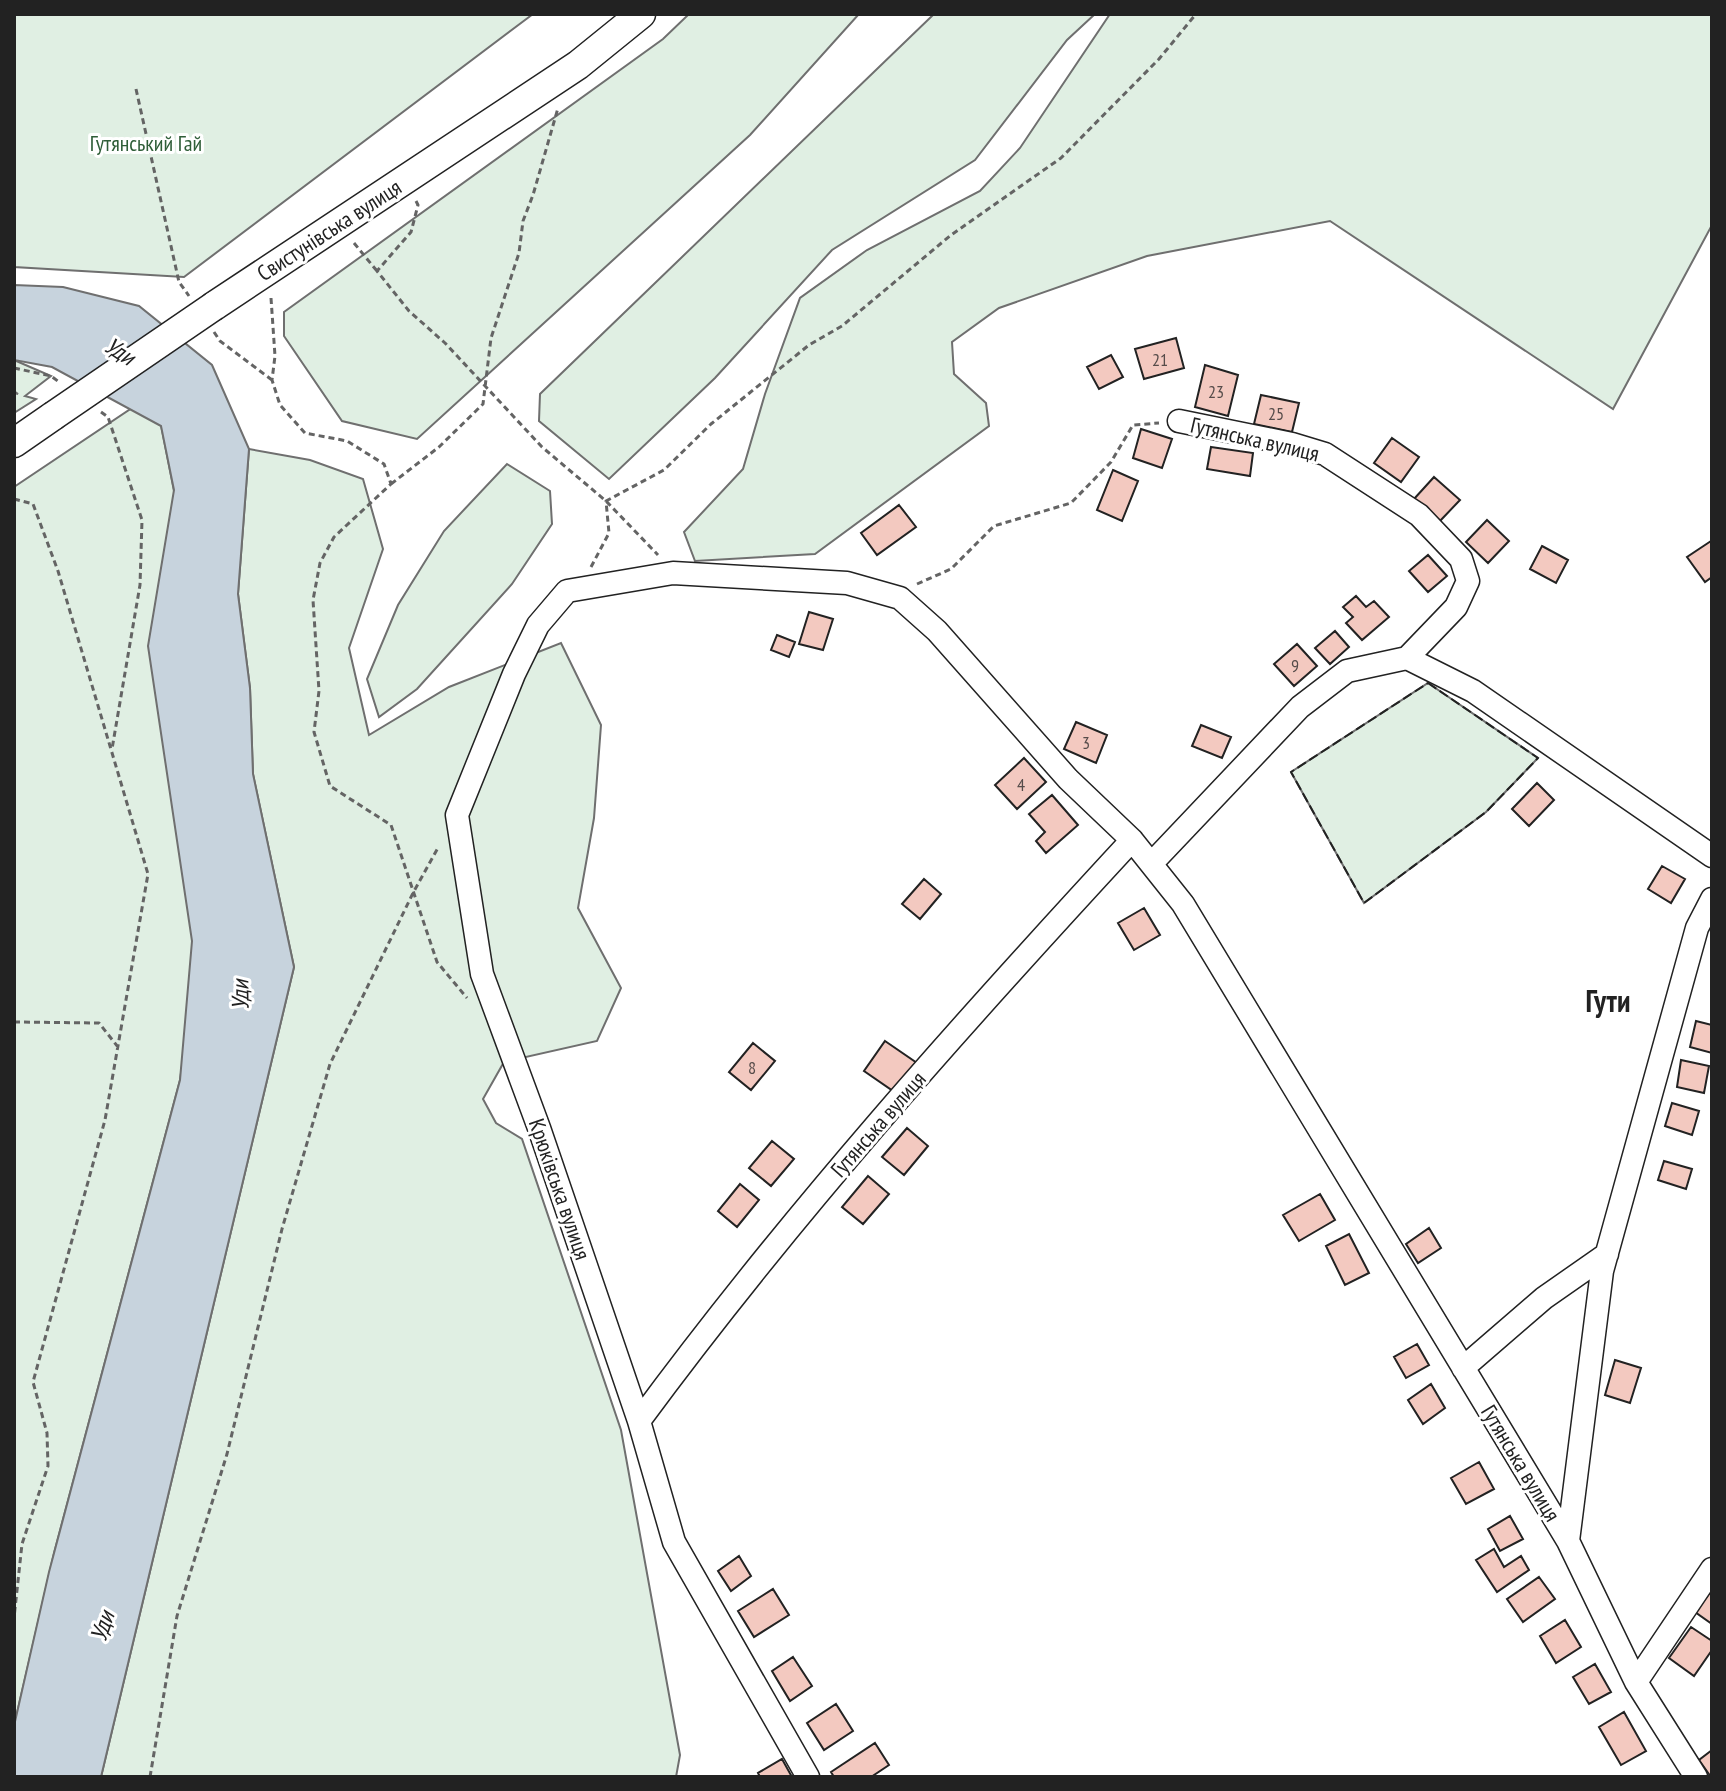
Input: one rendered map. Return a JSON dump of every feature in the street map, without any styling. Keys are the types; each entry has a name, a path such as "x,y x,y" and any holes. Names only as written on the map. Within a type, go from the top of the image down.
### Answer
{"main road":[{"name":"Свистунівська вулиця","path":"14,443 578,65 641,14"}],"street":[{"name":"Гутянська вулиця","path":"1179,421 1292,444 1325,454 1419,515 1461,559 1468,581 1456,607 1407,658"},
{"name":"Гутянська вулиця","path":"567,591 673,573 847,583 900,598 937,631 1068,779 1132,840 1183,904 1568,1541"},
{"path":"457,815 514,674 538,625 567,591"},
{"path":"1152,863 1300,707 1347,671 1407,658 1473,691 1707,853 1712,875"},
{"name":"Крюківська вулиця","path":"457,815 482,974 539,1128 639,1421 674,1542 808,1777"},
{"name":"Гутянська вулиця","path":"639,1421 696,1344 842,1164 1132,840"},
{"name":"Гутянська вулиця","path":"1568,1541 1602,1271 1697,928 1711,895"},
{"path":"1463,1368 1544,1298 1607,1254"},
{"path":"1568,1541 1636,1682 1696,1777"},
{"path":"1636,1682 1712,1569"}],"path":[{"path":"606,501 664,470 711,424 809,345 842,326 951,235 1061,158 1159,59 1196,14"},
{"path":"474,1005 437,962 391,825 330,786 314,732 319,691 313,600 320,563 334,537 391,484 439,447 483,404 491,338 519,253 523,221 562,96 578,65"},
{"path":"136,89 179,282 207,314 220,341 272,380"},
{"path":"377,271 411,232 415,218 418,205 401,182"},
{"path":"338,225 409,311 445,343 542,447 606,501 673,573"},
{"path":"268,270 275,356 272,380 280,405 305,433 347,441 384,464 391,484"},
{"path":"14,368 51,376 63,384"},
{"path":"97,409 108,417 142,520 140,585 112,752"},
{"path":"891,596 951,569 994,526 1071,503 1111,462 1133,425 1179,421"},
{"path":"14,499 33,504 58,571 148,874 105,1120 33,1382 47,1433 48,1466 22,1544 14,1618"},
{"path":"567,591 591,567 609,533 606,501"},
{"path":"150,1777 177,1616 227,1454 282,1229 330,1064 413,893 457,815"},
{"path":"14,1022 99,1023 118,1047"}],"green space":[{"name":"Гутянський Гай","path":"14,14 533,14 184,277 14,267"},
{"path":"689,14 859,14 750,135 417,439 342,421 284,336 284,312 663,39"},
{"path":"934,14 1095,14 1067,40 975,160 832,250 715,378 609,479 539,421 540,394"},
{"path":"1110,14 1712,14 1712,225 1613,409 1330,221 1147,256 999,308 952,342 954,374 986,403 989,426 815,554 695,561 684,532 743,469 765,394 800,298 867,250 980,191 1020,148"},
{"path":"14,360 51,376 25,396 36,399 14,413 14,393 18,394 14,391"},
{"path":"132,408 161,425 175,496 200,941 180,1080 54,1553 14,1726 14,487"},
{"path":"249,449 310,460 363,479 383,549 349,648 369,735 449,687 561,643 601,725 594,818 578,908 621,988 597,1041 504,1062 483,1099 496,1123 522,1139 621,1430 680,1755 676,1777 101,1777 294,967 253,774 250,688 238,594"},
{"path":"507,464 550,491 552,524 512,584 417,689 379,717 367,679 398,605 444,531"},
{"path":"1428,683 1538,758 1486,812 1364,903 1291,772"}],"water":[{"name":"Уди","path":"14,285 63,287 139,306 212,365 249,449 238,594 250,688 253,774 294,967 101,1777 14,1777 14,1726 49,1572 180,1080 192,941 148,646 174,490 161,426 52,367 14,360"}],"building":[{"path":"1176,338 1184,368 1144,379 1135,349"},
{"path":"1111,355 1123,377 1099,389 1087,367"},
{"path":"1205,365 1238,375 1228,416 1195,407"},
{"path":"1261,395 1299,403 1292,432 1254,424"},
{"path":"1141,429 1172,439 1162,468 1133,458"},
{"path":"1392,438 1419,457 1401,482 1374,463"},
{"path":"1211,447 1253,453 1250,476 1207,469"},
{"path":"1113,470 1138,481 1122,521 1097,510"},
{"path":"1434,477 1460,500 1439,522 1414,499"},
{"path":"899,505 916,527 877,555 861,533"},
{"path":"1487,520 1509,541 1488,563 1466,542"},
{"path":"1711,541 1712,577 1705,582 1687,557"},
{"path":"1542,546 1568,560 1556,583 1530,569"},
{"path":"1428,555 1447,576 1428,592 1409,571"},
{"path":"1356,596 1366,607 1374,601 1389,617 1362,640 1346,623 1353,617 1343,607"},
{"path":"809,612 833,619 823,650 799,644"},
{"path":"1335,631 1349,647 1330,664 1315,648"},
{"path":"777,635 795,642 789,657 771,650"},
{"path":"1297,644 1317,666 1294,686 1274,664"},
{"path":"1076,722 1107,735 1096,763 1064,749"},
{"path":"1201,725 1231,737 1222,758 1192,746"},
{"path":"1024,758 1046,782 1017,809 995,785"},
{"path":"1537,783 1554,800 1529,826 1512,809"},
{"path":"1052,795 1078,825 1046,853 1036,841 1045,832 1029,814"},
{"path":"1662,866 1685,879 1671,903 1648,889"},
{"path":"924,879 941,894 920,919 902,904"},
{"path":"1144,908 1160,935 1134,950 1118,923"},
{"path":"1696,1021 1712,1025 1712,1053 1690,1047"},
{"path":"885,1041 917,1063 896,1093 864,1071"},
{"path":"753,1043 775,1061 751,1090 729,1072"},
{"path":"1681,1060 1709,1066 1704,1093 1677,1087"},
{"path":"1672,1103 1699,1111 1692,1135 1665,1126"},
{"path":"907,1128 928,1146 904,1175 882,1157"},
{"path":"772,1141 794,1159 771,1186 749,1168"},
{"path":"1664,1161 1692,1169 1686,1189 1658,1180"},
{"path":"868,1176 889,1194 863,1224 842,1207"},
{"path":"740,1184 759,1200 737,1227 718,1211"},
{"path":"1320,1194 1335,1220 1299,1241 1283,1215"},
{"path":"1429,1228 1441,1248 1418,1263 1406,1244"},
{"path":"1349,1234 1369,1273 1345,1285 1326,1246"},
{"path":"1417,1344 1429,1365 1406,1378 1394,1357"},
{"path":"1615,1360 1641,1368 1630,1403 1605,1395"},
{"path":"1431,1384 1445,1408 1423,1424 1408,1400"},
{"path":"1479,1462 1494,1489 1466,1504 1451,1478"},
{"path":"1510,1516 1523,1539 1500,1551 1488,1529"},
{"path":"1494,1549 1504,1567 1521,1556 1529,1570 1497,1592 1476,1560"},
{"path":"739,1556 751,1576 731,1591 718,1571"},
{"path":"1539,1577 1555,1599 1523,1622 1507,1599"},
{"path":"773,1589 789,1615 754,1637 738,1611"},
{"path":"1712,1590 1712,1624 1695,1612"},
{"path":"1565,1620 1581,1647 1556,1663 1540,1636"},
{"path":"1691,1627 1712,1641 1712,1650 1694,1676 1669,1658"},
{"path":"793,1657 812,1686 790,1701 772,1671"},
{"path":"1595,1664 1611,1692 1589,1704 1573,1677"},
{"path":"836,1704 853,1731 824,1750 807,1723"},
{"path":"1624,1712 1646,1751 1621,1765 1599,1727"},
{"path":"875,1743 889,1765 871,1777 834,1777 831,1772"},
{"path":"1712,1750 1712,1777 1711,1777 1699,1760"},
{"path":"782,1759 792,1777 760,1777 758,1773"}],"fence":[{"path":"1428,683 1538,758 1486,812 1364,903 1291,772 1428,683"}],"district":[{"name":"Гути","path":"1608,1000"}]}
